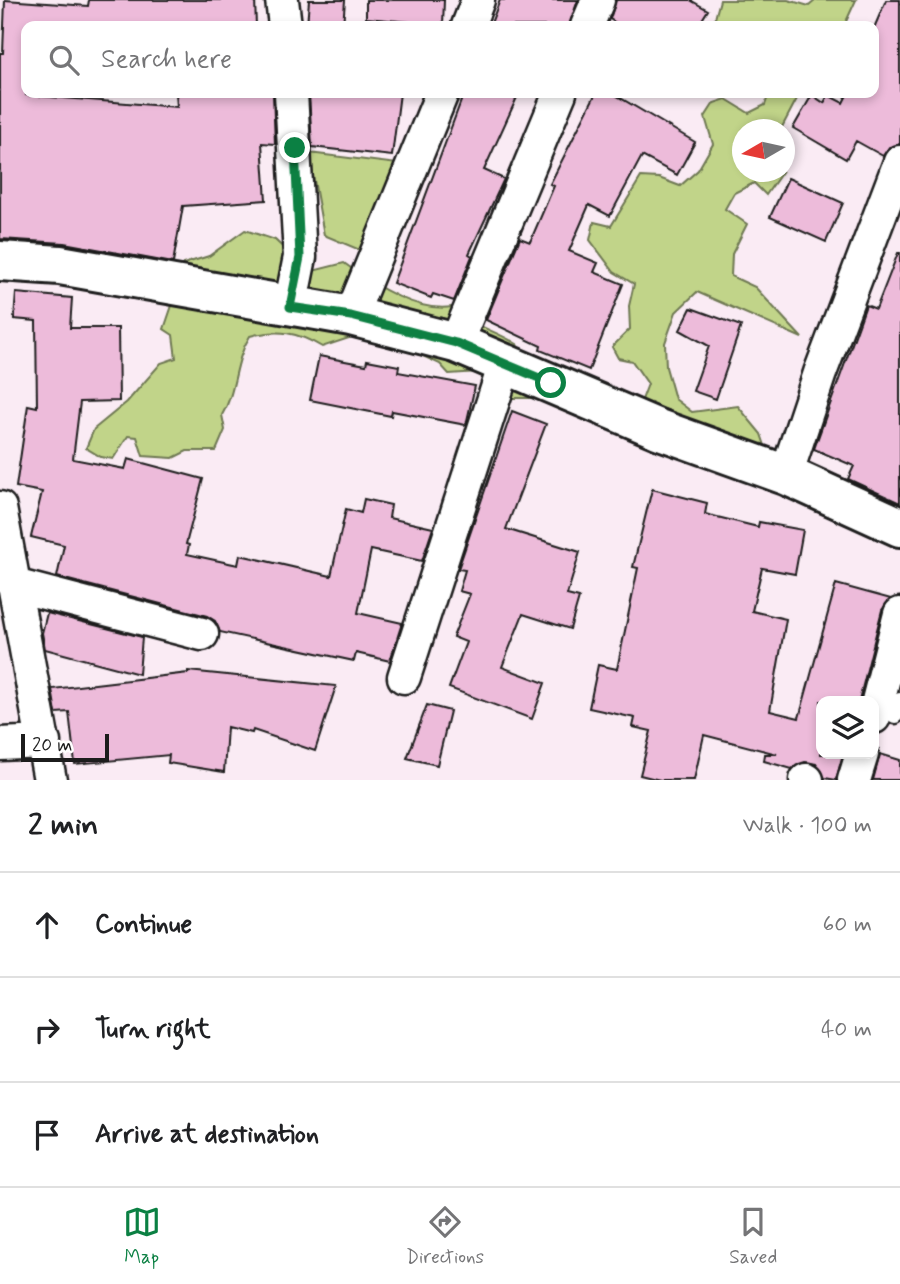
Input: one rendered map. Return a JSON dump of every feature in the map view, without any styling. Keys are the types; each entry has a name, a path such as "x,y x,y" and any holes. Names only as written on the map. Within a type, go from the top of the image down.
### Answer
{"street":[{"path":"282,0 284,21"},
{"path":"470,21 478,0"},
{"path":"589,21 598,0"},
{"path":"290,307 300,257 291,98"},
{"path":"351,316 440,98"},
{"path":"456,343 558,98"},
{"path":"786,475 820,373 900,162"},
{"path":"0,261 60,265 351,316 456,343 658,429 786,475 900,527"},
{"path":"404,677 505,364"},
{"path":"0,508 11,606 44,742 50,780"},
{"path":"11,606 202,634"},
{"path":"890,711 900,614"},
{"path":"0,744 44,742"},
{"path":"854,780 860,759"}],"green space":[{"path":"720,0 788,0 809,6 816,0 856,0 846,21 714,21"},
{"path":"767,98 797,98 786,119 732,119 732,182 775,182 766,195 754,183 734,193 725,209 747,224 732,254 731,276 755,287 802,338 697,292 676,312 665,343 666,367 675,399 692,412 738,406 761,434 771,463 637,413 648,384 632,361 618,358 612,347 630,329 629,306 634,284 614,272 590,240 594,222 611,226 641,177 659,178 680,186 698,170 713,144 705,117 714,103 726,99 749,113 765,105"},
{"path":"309,153 398,164 367,253 324,235"},
{"path":"245,230 275,240 309,272 344,263 381,288 409,301 438,308 452,307 476,324 517,344 524,369 543,398 512,398 479,372 449,374 440,364 370,331 322,347 296,335 270,333 250,336 245,346 222,415 225,430 216,451 187,451 173,458 143,456 137,437 128,436 113,459 101,457 86,448 94,429 127,402 161,363 176,358 173,335 164,329 181,279 183,264 209,256"}],"building":[{"path":"5,0 88,6 89,0 255,0 256,21 21,21 21,98 64,98 177,107 176,98 273,98 275,144 262,143 266,200 183,206 173,263 64,243 0,239 0,53 3,53"},
{"path":"309,0 345,0 343,21 307,21"},
{"path":"366,0 444,0 443,21 366,18"},
{"path":"500,0 578,0 571,21 492,21"},
{"path":"616,0 690,0 708,10 701,21 610,19"},
{"path":"886,0 900,0 900,144 889,147 883,156 856,141 846,159 795,129 795,125 810,98 816,98 824,103 826,98 834,98 843,103 846,98 879,98 879,21"},
{"path":"309,98 399,98 392,156 312,147"},
{"path":"462,98 517,98 484,170 504,179 469,254 472,256 454,301 433,294 431,298 393,283"},
{"path":"593,98 620,98 695,142 677,175 642,156 610,216 589,205 569,251 598,263 594,272 623,284 589,370 540,350 541,346 486,320 520,238 530,242 554,186 550,184"},
{"path":"795,181 843,203 826,242 770,217 786,182"},
{"path":"898,253 900,503 848,479 854,466 814,449 866,305 876,309"},
{"path":"16,293 72,298 70,328 118,328 119,401 80,402 73,459 125,469 128,459 203,479 186,544 189,545 187,554 238,565 240,555 331,576 346,509 361,513 364,499 391,505 389,518 433,528 422,561 371,550 358,613 402,623 390,661 356,653 354,661 220,632 215,621 207,616 57,577 64,545 31,537 42,492 16,487 28,405 37,407 36,321 14,319"},
{"path":"691,308 741,326 716,399 693,391 709,346 680,330"},
{"path":"319,356 366,365 367,360 399,366 398,372 475,386 466,425 392,411 391,416 310,400"},
{"path":"512,411 546,424 506,529 580,552 567,595 579,598 570,629 523,614 502,667 545,683 532,719 449,688 466,642 453,637 470,594 459,591 465,570 458,569"},
{"path":"652,489 707,503 705,514 758,527 759,522 803,530 795,574 762,568 752,611 786,619 770,711 799,718 836,584 891,599 882,610 860,696 816,696 816,759 842,759 836,780 825,778 816,764 805,762 792,769 764,761 765,754 777,754 704,735 694,780 660,780 640,775 651,731 633,727 635,718 589,708 598,665 617,669 638,568 633,567"},
{"path":"47,613 142,637 139,674 45,649 42,633"},
{"path":"188,671 336,686 315,751 253,730 252,733 227,727 224,772 168,763 169,755 75,764 69,712 56,713 52,689"},
{"path":"427,705 450,711 437,765 407,758"},
{"path":"880,754 900,760 900,780 873,780"}],"route":[{"path":"295,148 300,257 299,275 290,307 351,316 456,343 551,383"}]}
